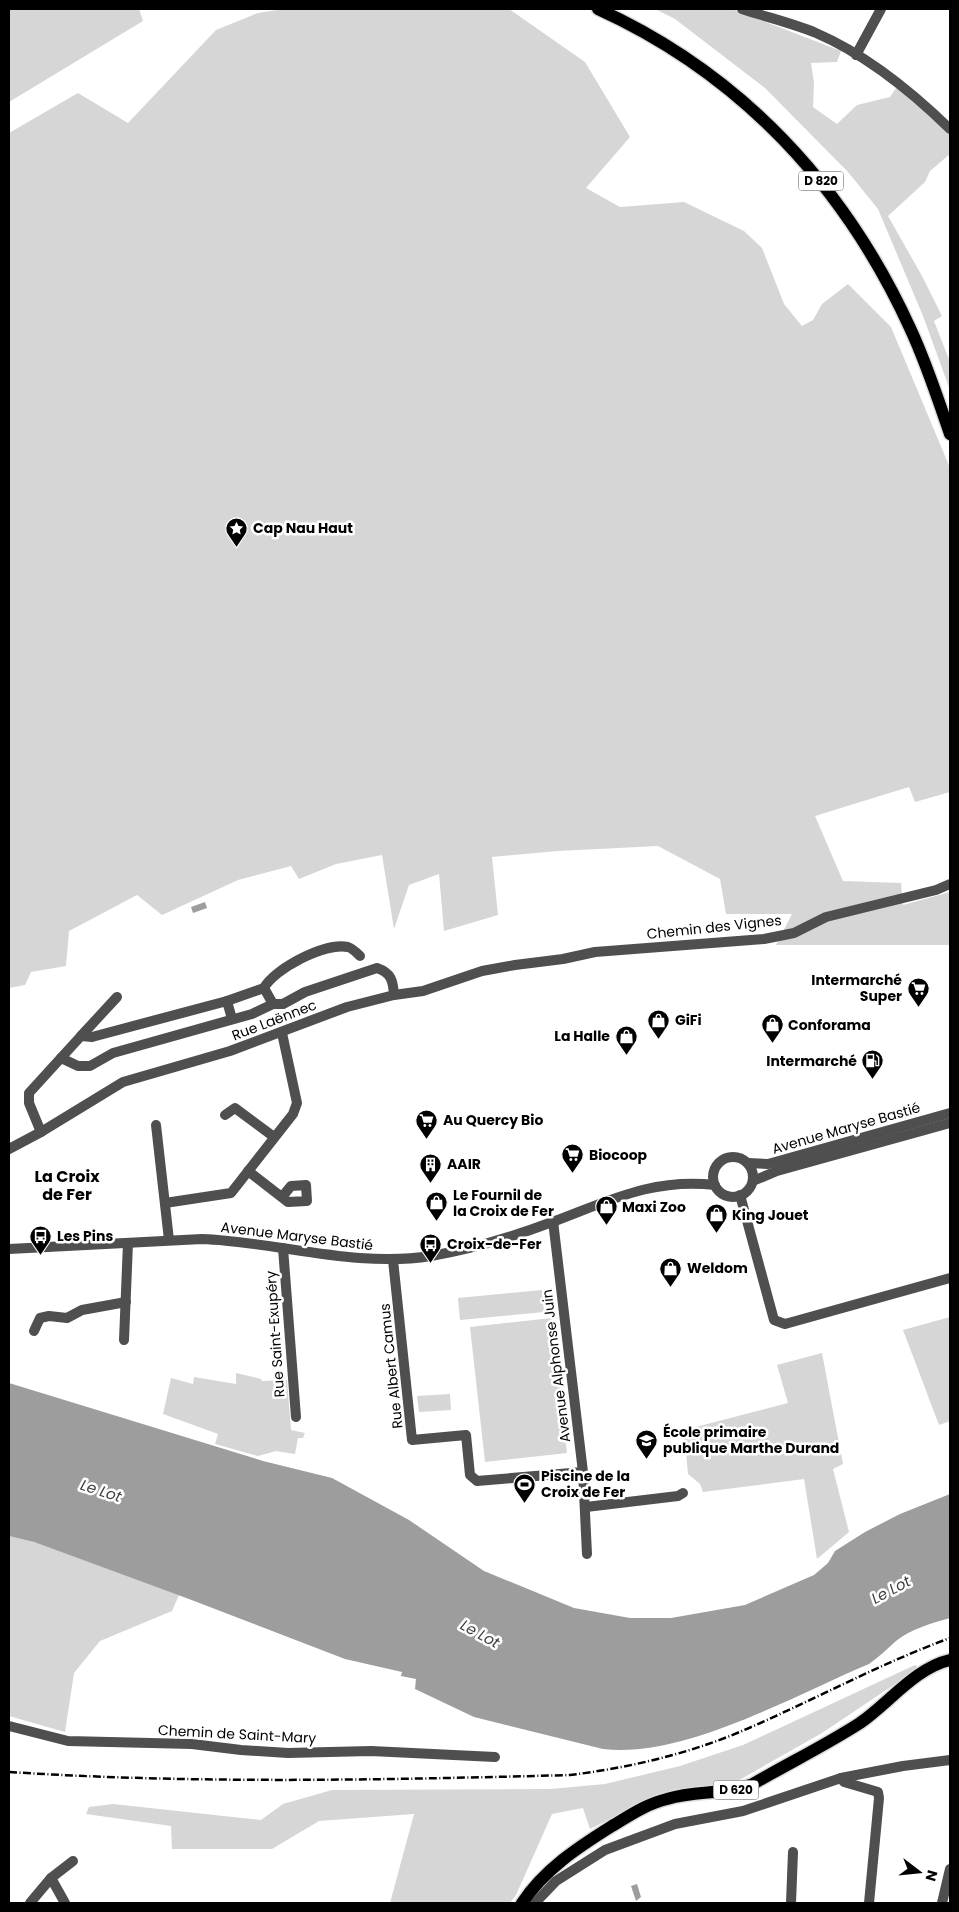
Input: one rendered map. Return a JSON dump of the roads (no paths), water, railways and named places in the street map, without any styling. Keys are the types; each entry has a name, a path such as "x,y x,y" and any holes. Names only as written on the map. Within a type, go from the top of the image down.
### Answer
{"main road":[{"name":"D 820","path":"598,9 625,21 703,69 742,99 811,168 840,204 866,243 889,285 911,329 950,434"},
{"name":"D 620","path":"522,1903 544,1876 573,1851 641,1808 672,1797 736,1790 753,1784 858,1723 921,1675 950,1660"}],"street":[{"path":"742,9 816,33 856,54 893,80 950,130"},
{"path":"856,54 881,9"},
{"name":"Chemin des Vignes","path":"564,960 595,952 764,939 794,933 826,917 936,890 950,884"},
{"path":"81,1036 92,1037 227,1001 264,988 268,980 281,969 313,954 338,946 350,947 360,956"},
{"name":"Rue Laënnec","path":"9,1149 41,1132 123,1082 230,1051 347,1007 394,995 412,994 439,987 482,971 515,964 564,960"},
{"path":"61,1058 78,1066 90,1066 113,1053 252,1014 273,1004 283,1004 305,992 377,968 385,971 392,977 394,995"},
{"path":"264,988 273,1004"},
{"path":"41,1132 29,1103 29,1093 117,997"},
{"path":"227,1001 232,1019"},
{"path":"165,1204 225,1195 232,1192 293,1114 297,1103 282,1033"},
{"path":"225,1115 235,1108 274,1137"},
{"name":"Avenue Maryse Bastié","path":"9,1249 128,1244 170,1240 227,1240 351,1258 394,1260 462,1250 553,1222 638,1189 690,1182 713,1173 716,1165 726,1158 736,1156 748,1162 768,1164 950,1113"},
{"name":"Avenue Maryse Bastié","path":"690,1182 715,1185 726,1195 740,1195 748,1190 753,1181 777,1171 950,1123"},
{"path":"156,1125 170,1240"},
{"path":"748,1162 752,1171 753,1181"},
{"path":"248,1171 282,1197"},
{"path":"713,1173 715,1185"},
{"path":"740,1195 774,1320 776,1321 785,1324 950,1278"},
{"name":"Avenue Alphonse Juin","path":"553,1222 583,1472 587,1554"},
{"path":"124,1340 128,1244"},
{"name":"Rue Saint-Exupéry","path":"283,1248 296,1417"},
{"name":"Rue Albert Camus","path":"394,1260 412,1440 466,1435 470,1475 477,1481 583,1472"},
{"path":"34,1331 40,1318 49,1316 66,1318 82,1310 126,1302"},
{"path":"586,1507 678,1496 683,1493"},
{"name":"Chemin de Saint-Mary","path":"9,1726 68,1740 185,1744 279,1752 371,1751 496,1757"},
{"path":"536,1903 556,1881 605,1850 674,1824 743,1811 841,1778 902,1766 950,1760"},
{"path":"841,1778 844,1782 878,1792 869,1903"},
{"path":"791,1903 793,1852"},
{"path":"30,1903 52,1878 73,1861"},
{"path":"942,1903 950,1869"},
{"path":"52,1878 65,1903"}],"water":[{"path":"205,902 207,908 193,913 191,907"},
{"name":"Le Lot","path":"9,1383 263,1461 332,1478 409,1520 484,1571 574,1608 630,1618 671,1618 745,1605 814,1575 828,1563 835,1551 865,1532 900,1514 950,1494 950,1618 908,1633 869,1664 773,1707 703,1735 668,1744 634,1749 603,1749 474,1717 415,1689 416,1679 401,1676 402,1672 345,1659 34,1542 9,1536"},
{"path":"637,1884 641,1897 636,1901 631,1886"}],"railway":[{"path":"9,1772 219,1780 570,1775 592,1772 658,1759 700,1747 742,1731 897,1659 950,1638"}],"place":[{"name":"Cap Nau Haut","path":"237,547"},
{"name":"Intermarché Super","path":"918,1007"},
{"name":"GiFi","path":"659,1039"},
{"name":"Conforama","path":"772,1044"},
{"name":"La Halle","path":"626,1055"},
{"name":"Intermarché","path":"873,1080"},
{"name":"Au Quercy Bio","path":"427,1139"},
{"name":"Biocoop","path":"573,1174"},
{"name":"AAIR","path":"431,1183"},
{"name":"Le Fournil de la Croix de Fer","path":"437,1222"},
{"name":"Maxi Zoo","path":"606,1226"},
{"name":"King Jouet","path":"716,1234"},
{"name":"Les Pins","path":"41,1255"},
{"name":"Croix-de-Fer","path":"431,1263"},
{"name":"Weldom","path":"671,1287"},
{"name":"École primaire publique Marthe Durand","path":"647,1459"},
{"name":"Piscine de la Croix de Fer","path":"525,1503"}],"district":[{"name":"La Croix de Fer","path":"67,1185"}]}
